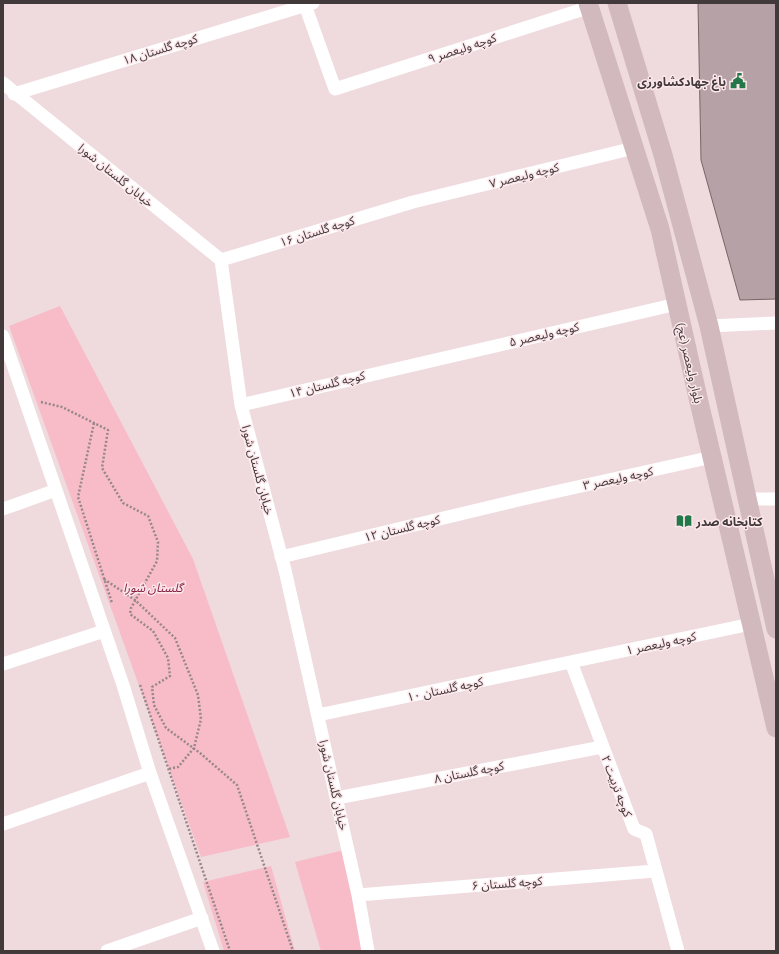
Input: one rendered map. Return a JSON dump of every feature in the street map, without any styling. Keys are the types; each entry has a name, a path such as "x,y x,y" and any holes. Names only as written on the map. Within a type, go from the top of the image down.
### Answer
{"main road":[{"path":"617,3 663,154 709,326 776,627"},
{"name":"بلوار ولیعصر (عج)","path":"589,5 660,229 776,728"}],"street":[{"name":"کوچه ولیعصر ۹","path":"309,4 335,89 589,5"},
{"name":"کوچه گلستان ۱۸","path":"14,94 309,4"},
{"name":"خیابان گلستان شورا","path":"3,83 14,94 221,260 241,405 281,558 318,715 358,895 368,951"},
{"name":"کوچه ولیعصر ۷","path":"413,202 634,148"},
{"name":"کوچه گلستان ۱۶","path":"221,260 413,202"},
{"name":"کوچه ولیعصر ۵","path":"412,364 677,304"},
{"path":"709,326 776,323"},
{"path":"3,336 6,354 25,398 104,631 150,773 213,951"},
{"name":"کوچه گلستان ۱۴","path":"241,405 412,364"},
{"name":"کوچه ولیعصر ۳","path":"523,499 712,457"},
{"path":"3,509 56,490"},
{"name":"کوچه گلستان ۱۲","path":"281,558 523,499"},
{"path":"748,499 776,499"},
{"name":"کوچه ولیعصر ۱","path":"571,662 751,624"},
{"path":"3,664 104,631"},
{"name":"کوچه گلستان ۱۰","path":"318,715 571,662"},
{"name":"کوچه تربیت ۲","path":"571,662 634,829 646,834 678,951"},
{"name":"کوچه گلستان ۸","path":"337,798 602,747"},
{"path":"3,824 150,773"},
{"name":"کوچه گلستان ۶","path":"358,895 656,871"},
{"path":"107,951 202,918"}],"path":[{"path":"25,398 62,408 108,430 102,468 123,503 148,516 158,542 156,561 135,600 130,614 153,631 168,658 170,676 152,686 154,705 166,728 194,748 237,785 293,951"},
{"path":"94,423 78,497 114,608"},
{"path":"104,578 135,600 175,638 198,695 201,719 194,748 178,767 150,773"},
{"path":"139,681 230,951"}],"green space":[{"name":"گلستان شورا","path":"60,306 193,559 290,837 201,857 9,326"},
{"path":"348,849 365,951 321,951 295,862"},
{"path":"271,866 295,951 224,951 203,882"}],"building":[{"name":"باغ جهادکشاورزی","path":"698,3 776,3 776,299 740,300 701,160"}],"place":[{"name":"باغ جهادکشاورزی","path":"738,81"},
{"name":"کتابخانه صدر","path":"684,521"}]}
